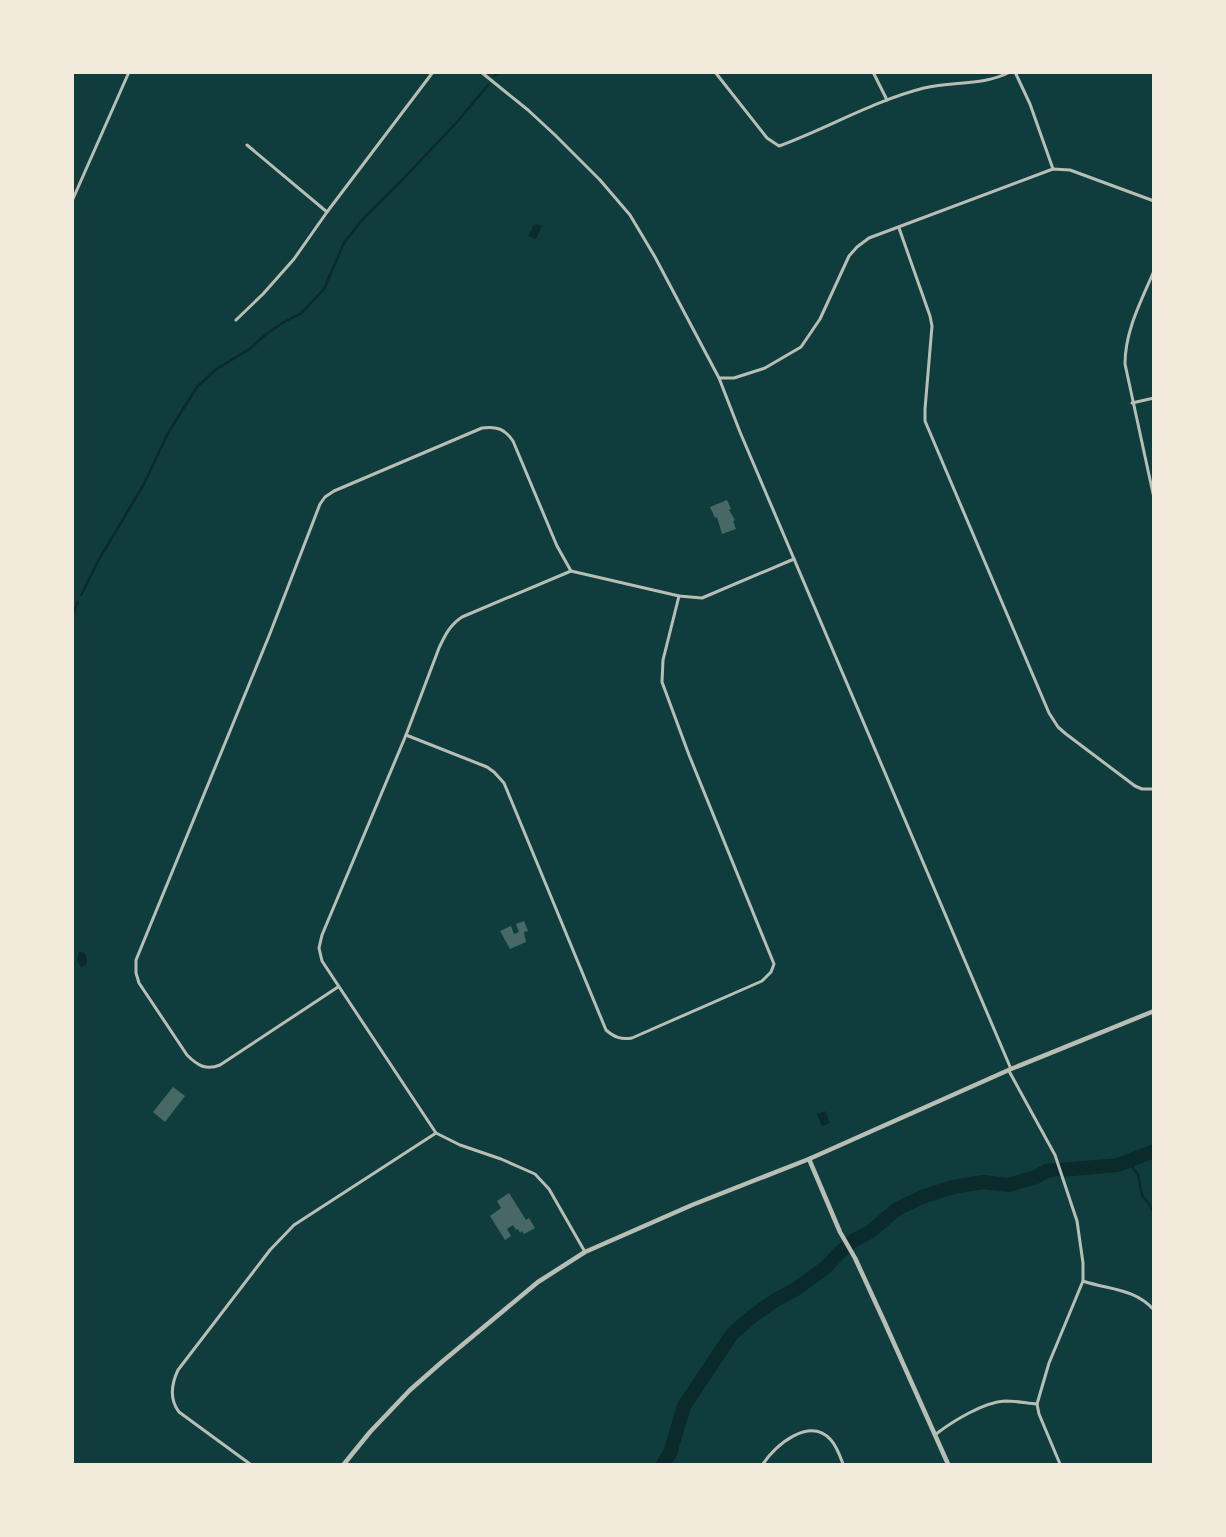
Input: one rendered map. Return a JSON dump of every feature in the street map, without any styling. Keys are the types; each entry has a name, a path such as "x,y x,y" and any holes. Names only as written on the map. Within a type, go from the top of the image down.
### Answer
{"street":[{"path":"72,201 129,72"},
{"path":"236,320 288,266 433,72"},
{"path":"481,72 528,110 600,180 626,210 655,257 719,378 740,432 1010,1070 1055,1155 1077,1221 1084,1264 1083,1281 1049,1363 1037,1404 1039,1414 1060,1464"},
{"path":"715,72 767,138 779,146 887,100 924,88 960,82 985,81 1010,72"},
{"path":"873,72 887,100"},
{"path":"1016,72 1030,104 1053,169"},
{"path":"247,145 327,212"},
{"path":"719,378 734,378 765,368 801,347 820,319 849,256 869,238 1053,169 1070,170 1154,201"},
{"path":"899,228 932,326 925,420 1045,705 1051,718 1066,734 1135,786 1154,790"},
{"path":"1154,271 1132,324 1125,350 1125,364 1132,403 1154,498"},
{"path":"1132,403 1154,398"},
{"path":"338,987 220,1065 205,1067 195,1063 182,1048 139,983 135,967 136,960 180,850 269,636 317,509 326,497 345,486 482,428 492,427 508,434 515,446 557,546 571,571"},
{"path":"585,1252 550,1189 536,1174 460,1145 436,1133 338,987 322,961 319,948 406,735 439,648 449,629 462,616 571,571 679,596 702,598 794,560"},
{"path":"406,735 487,767 504,783 606,1030 614,1036 625,1039 632,1038 762,981 771,972 774,964 686,747 662,682 663,660 679,596"},
{"path":"344,1464 392,1409 443,1361 538,1282 585,1252 809,1158 1010,1070 1154,1011"},
{"path":"250,1464 179,1412 172,1399 172,1385 178,1370 270,1250 294,1225 436,1133"},
{"path":"809,1158 840,1232 855,1258 948,1464"},
{"path":"1083,1281 1127,1292 1145,1300 1154,1310"},
{"path":"936,1434 949,1424 992,1403 1005,1401 1037,1404"},
{"path":"763,1464 772,1451 781,1443 793,1436 813,1431 821,1432 830,1440 843,1464"}],"water":[{"path":"534,225 542,226 536,239 528,236"},
{"path":"79,952 85,953 87,962 85,966 81,967 77,961"},
{"path":"825,1111 830,1123 822,1126 817,1114"}],"building":[{"path":"727,500 731,509 729,510 735,520 733,521 736,529 722,534 717,517 715,518 710,507"},
{"path":"524,921 528,931 524,932 526,942 510,949 500,931 511,926 514,934 519,932 516,924"},
{"path":"173,1087 185,1096 165,1122 153,1112"},
{"path":"509,1193 526,1220 529,1218 535,1228 524,1234 522,1231 520,1233 518,1229 516,1230 513,1225 507,1229 511,1236 505,1240 490,1216 501,1208 497,1201"}],"waterway":[{"path":"495,76 497,72"},
{"path":"81,595 98,561 144,484 168,433 197,387 215,370 251,348 265,335 300,314 309,305 324,289 344,243 362,220 457,122 488,85"},
{"path":"72,617 78,602"},
{"path":"1061,1170 1118,1165 1154,1151"},
{"path":"1128,1161 1138,1175 1142,1195 1154,1213"},
{"path":"663,1464 670,1453 684,1406 732,1334 754,1315 796,1289 826,1267 854,1240 870,1232 897,1209 922,1197 953,1187 983,1182 1008,1185 1053,1170"}]}
